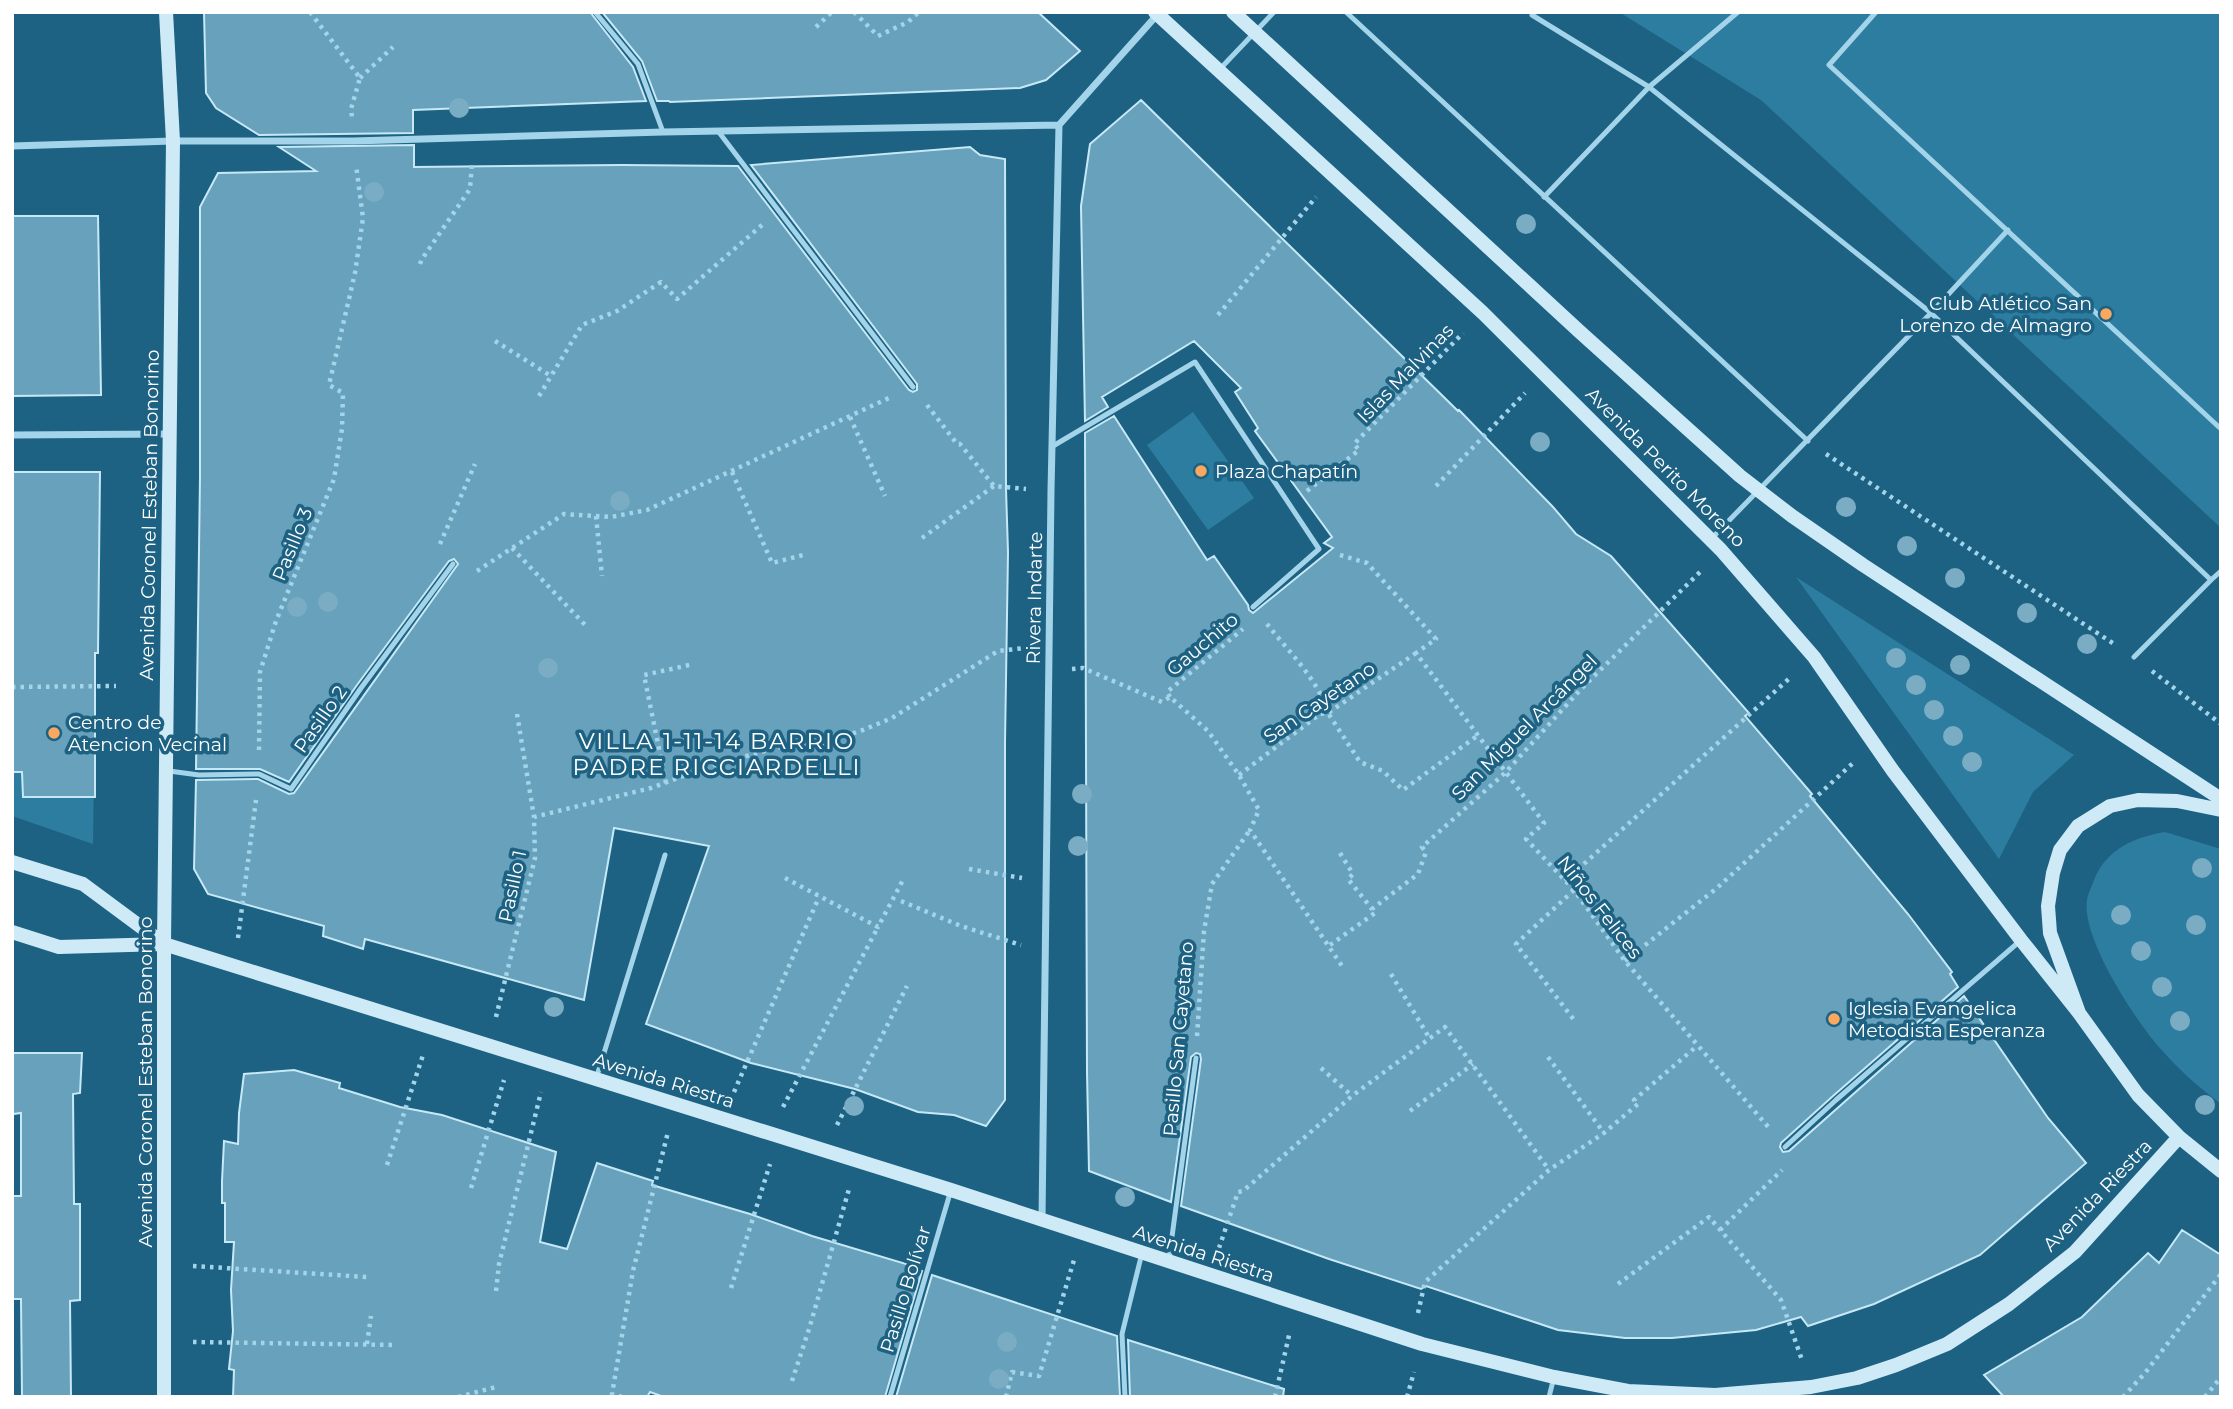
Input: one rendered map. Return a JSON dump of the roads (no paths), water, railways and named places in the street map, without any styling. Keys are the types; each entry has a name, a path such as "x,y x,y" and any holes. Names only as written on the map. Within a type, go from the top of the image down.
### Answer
{"street":[{"name":"Avenida Coronel Esteban Bonorino","path":"164,1397 165,771 173,141 166,12"},
{"name":"Avenida Perito Moreno","path":"1233,12 1590,341 1716,455 1760,491 1863,565 2221,799"},
{"path":"12,146 1059,125 1156,13"},
{"name":"Avenida Perito Moreno","path":"1156,13 1483,313 1711,539 1814,657 1874,743 2079,1013"},
{"name":"Rivera Indarte","path":"1042,1220 1051,491 1059,125"},
{"path":"12,435 170,435"},
{"path":"2221,810 2177,800 2138,800 2110,806 2078,826 2060,850 2048,906 2050,933 2079,1013 2138,1095 2179,1138 2221,1171"},
{"name":"Avenida Riestra","path":"12,862 83,884 164,944 951,1190 1412,1341 1554,1377 1628,1391 1715,1395 1811,1387 1857,1378 1947,1344 2009,1304 2075,1252 2179,1138"},
{"name":"Avenida Riestra","path":"12,932 59,947 164,944"}],"lane":[{"path":"595,12 638,64 663,132"},
{"path":"1219,70 1274,12"},
{"path":"1346,12 1808,441"},
{"path":"1544,197 1649,87 1738,12"},
{"path":"1876,12 1829,65 2221,429"},
{"path":"1532,16 1649,87 1931,313 2211,580"},
{"path":"718,131 913,387"},
{"path":"1711,539 2008,230"},
{"path":"1053,446 1195,362 1319,549 1253,607"},
{"name":"Pasillo 2","path":"165,771 199,775 259,775 291,789 361,688 453,564"},
{"path":"2134,657 2221,571"},
{"path":"596,1079 665,855"},
{"path":"1786,1147 1836,1100 2021,940"},
{"name":"Pasillo San Cayetano","path":"1169,1262 1196,1058"},
{"name":"Pasillo Bolívar","path":"890,1397 951,1190"},
{"path":"1125,1397 1122,1334 1142,1253"},
{"path":"1549,1397 1554,1377"}],"place":[{"name":"Club Atlético San Lorenzo de Almagro","path":"2106,314"},
{"name":"Plaza Chapatín","path":"1201,471"},
{"name":"Centro de Atencion Vecinal","path":"54,733"},
{"name":"Iglesia Evangelica Metodista Esperanza","path":"1834,1019"}],"district":[{"name":"VILLA 1-11-14 BARRIO PADRE RICCIARDELLI","path":"717,754"}]}
